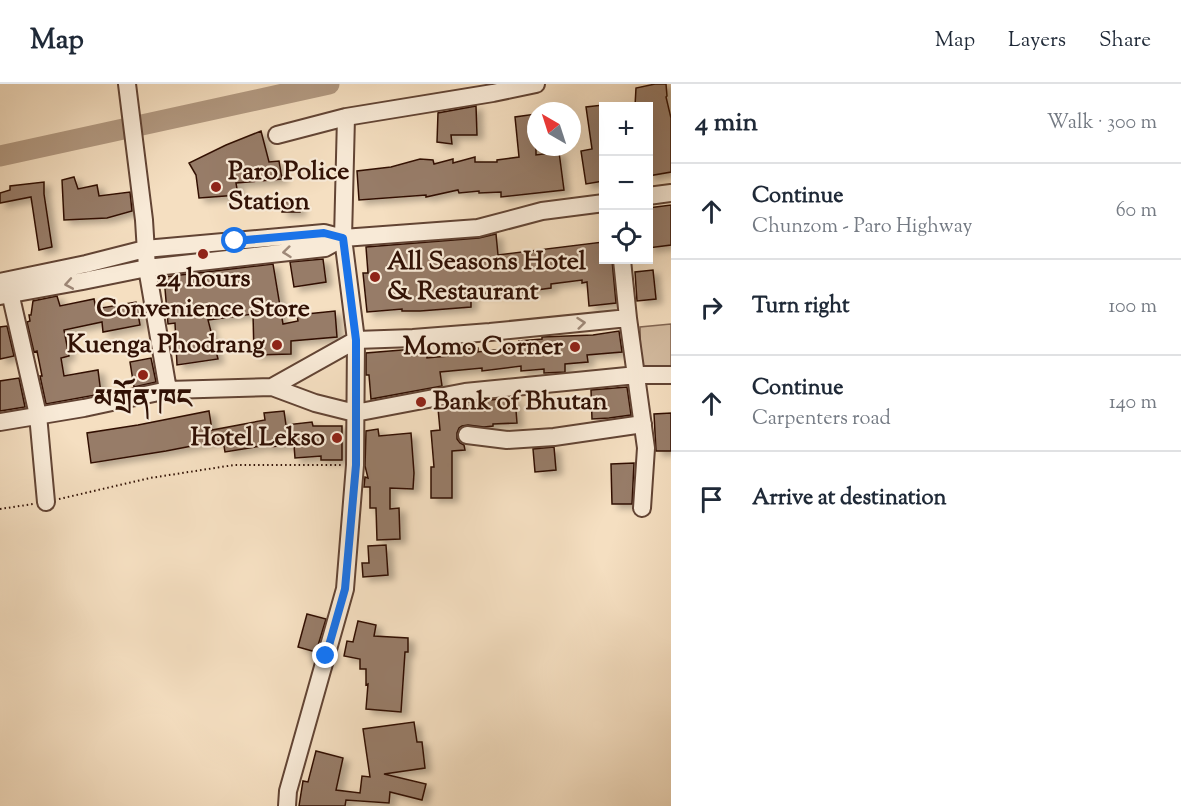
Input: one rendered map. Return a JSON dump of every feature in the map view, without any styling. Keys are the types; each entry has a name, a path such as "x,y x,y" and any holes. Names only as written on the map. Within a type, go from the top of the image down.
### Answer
{"street":[{"path":"127,84 144,220 147,268 168,390"},
{"path":"277,135 346,117 536,84"},
{"path":"287,806 288,791 345,589 356,465 356,340 343,238 346,117"},
{"path":"653,195 671,193"},
{"path":"4,288 145,249 324,233 343,238 478,228 542,211 599,204"},
{"path":"4,288 83,282 147,268 325,248 343,238"},
{"path":"622,264 646,448 642,508"},
{"path":"4,288 38,415 46,502"},
{"path":"272,387 356,340 478,333 628,318"},
{"path":"0,422 84,408 168,390 272,387 315,403 355,413 465,392 637,375 671,375"},
{"path":"467,435 507,440 554,437 643,424"}],"path":[{"path":"0,509 46,502 150,478 234,465 356,465"}],"shaded area":[{"path":"671,324 671,369 641,370 640,327"}],"building":[{"path":"666,84 666,97 671,118 671,172 653,175 653,102 635,102 636,88"},
{"path":"599,105 599,182 586,184 581,151 592,149 586,107"},
{"path":"476,106 477,135 451,135 452,144 437,142 438,113"},
{"path":"527,115 527,156 560,156 564,190 501,197 501,192 459,193 458,190 426,197 426,195 359,200 357,171 391,167 420,159 433,160 434,164 453,159 453,163 475,157 475,162 497,162 497,160 519,157 515,117"},
{"path":"261,131 269,162 279,161 282,179 236,183 238,195 199,198 196,175 189,163"},
{"path":"74,177 78,189 97,185 99,196 130,192 132,211 107,218 64,220 62,180"},
{"path":"44,182 52,247 39,250 31,197 0,203 0,193 10,190 10,186"},
{"path":"298,198 300,212 282,212 283,199"},
{"path":"671,205 671,245 653,247 653,207"},
{"path":"496,234 498,255 599,242 599,264 612,264 616,303 589,306 587,282 582,283 582,280 551,284 551,288 521,292 471,294 471,307 367,312 363,273 368,273 366,247 479,238"},
{"path":"323,259 326,282 294,287 290,262"},
{"path":"273,264 283,324 298,321 297,315 335,311 337,337 291,341 291,354 254,355 253,314 208,320 218,359 177,365 175,323 168,324 164,277"},
{"path":"653,270 656,299 637,301 635,272"},
{"path":"57,296 60,306 94,299 96,309 136,302 140,325 103,332 102,322 64,330 69,356 61,358 64,376 98,370 101,394 46,404 37,351 34,352 27,322 30,321 29,315 31,315 33,301"},
{"path":"7,326 14,356 0,359 0,327"},
{"path":"619,331 622,352 587,355 588,362 565,364 565,372 544,373 544,369 521,371 521,366 482,371 482,368 440,372 442,386 371,399 369,375 366,375 366,353 426,348 427,358 448,356 447,351 478,348 478,352 520,347 519,341 542,339 542,337 593,335"},
{"name":"མགྲོན་ཁང","path":"151,358 156,382 134,387 130,362"},
{"path":"19,378 25,407 0,411 0,381"},
{"path":"627,387 631,415 592,419 591,390"},
{"path":"515,398 517,423 493,424 493,426 484,427 468,425 459,428 457,439 464,445 465,450 452,451 452,498 431,498 431,467 434,467 431,431 440,430 438,408 466,402"},
{"path":"209,411 212,430 265,420 264,413 284,411 286,425 312,422 313,426 342,426 342,460 321,460 321,456 295,458 294,445 267,447 267,445 225,452 223,440 91,463 87,433"},
{"path":"671,413 671,451 656,451 654,414"},
{"path":"378,429 379,436 411,433 413,489 390,488 390,509 399,508 400,539 377,540 376,508 370,508 370,487 364,487 365,477 368,478 365,466 366,431"},
{"path":"554,447 556,470 535,472 533,449"},
{"path":"634,463 632,504 612,504 611,464"},
{"path":"386,545 388,575 363,577 362,563 369,563 368,546"},
{"path":"307,614 326,619 316,652 298,647"},
{"path":"358,621 376,625 374,636 408,638 401,712 366,709 368,684 366,685 366,669 360,669 360,659 344,656 347,641 353,642"},
{"path":"414,722 417,742 422,742 425,768 384,774 426,784 422,800 390,792 389,803 346,800 345,806 299,806 303,781 308,782 316,751 343,758 336,790 360,793 362,776 370,777 363,729"}],"waterway":[{"path":"0,156 329,84"}],"place":[{"name":"Paro Police Station","path":"216,187"},
{"name":"24 hours Convenience Store","path":"203,254"},
{"name":"All Seasons Hotel & Restaurant","path":"375,277"},
{"name":"Kuenga Phodrang","path":"277,345"},
{"name":"Momo Corner","path":"575,347"},
{"name":"མགྲོན་ཁང","path":"143,375"},
{"name":"Bank of Bhutan","path":"421,402"},
{"name":"Hotel Lekso","path":"337,438"}],"route":[{"path":"235,241 324,233 343,238 356,340 356,465 345,589 326,656"}]}
